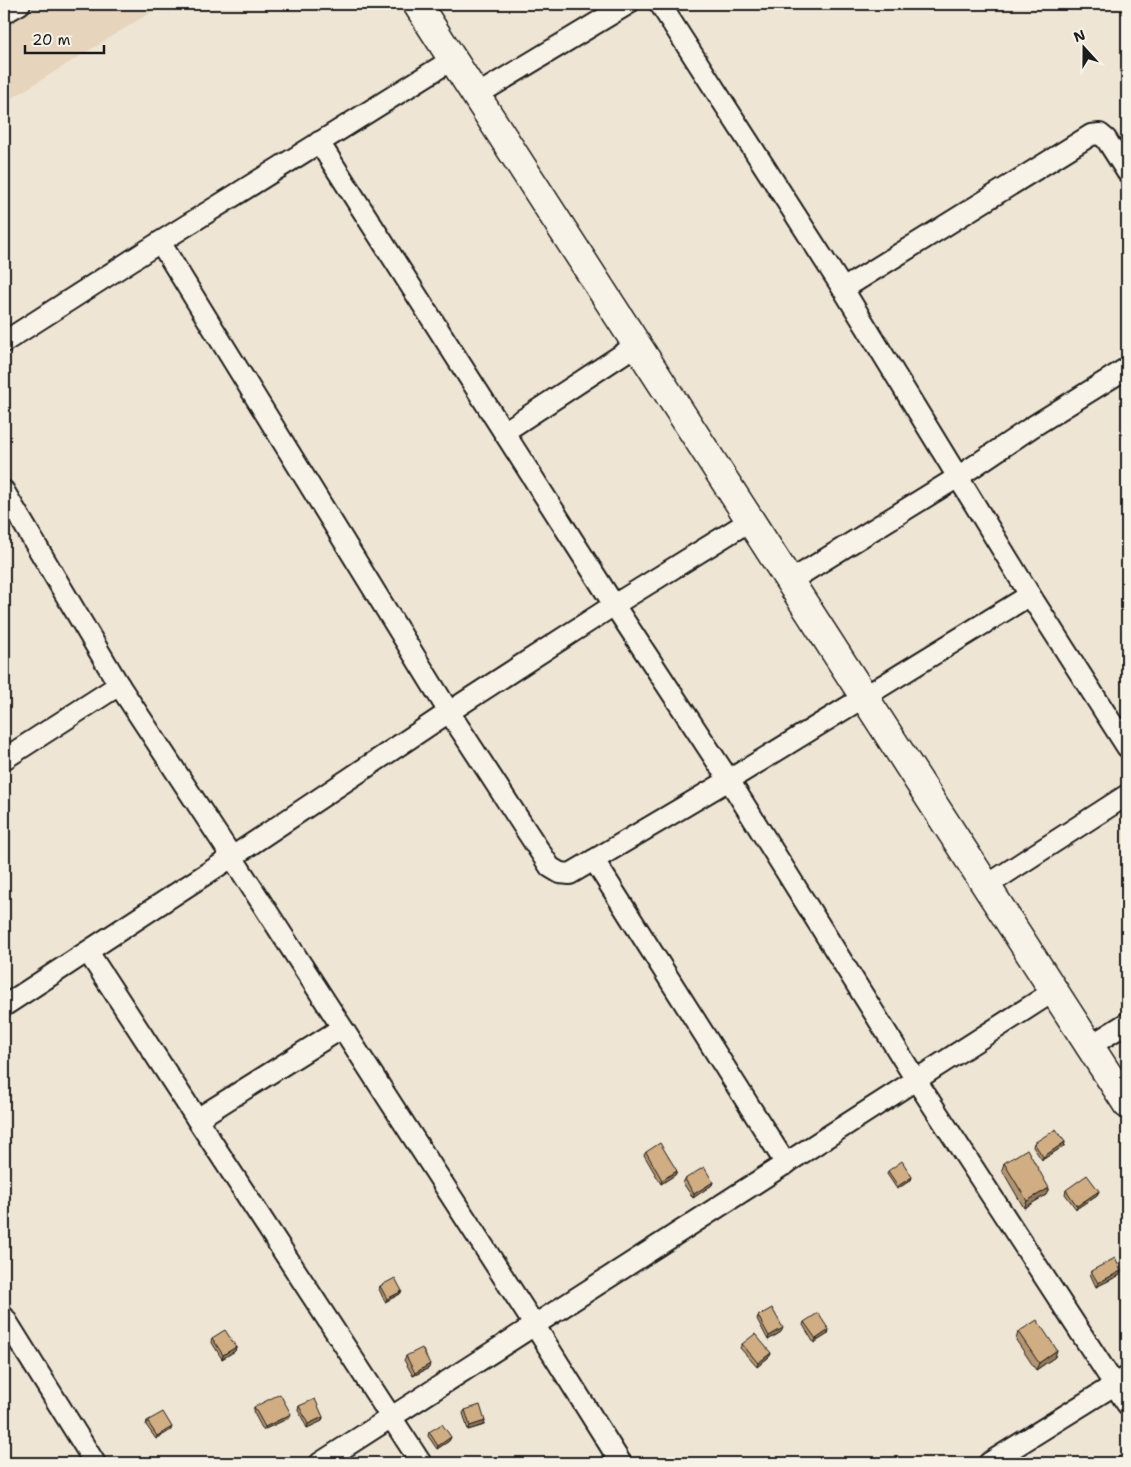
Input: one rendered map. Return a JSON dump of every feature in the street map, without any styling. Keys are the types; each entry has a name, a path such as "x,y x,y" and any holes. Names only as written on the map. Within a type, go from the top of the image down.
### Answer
{"street":[{"path":"4,14 20,4"},
{"path":"416,4 638,344 1127,1104"},
{"path":"477,96 628,4"},
{"path":"660,4 843,289 1030,595 1127,747"},
{"path":"4,342 318,142 453,59"},
{"path":"843,289 1091,135 1100,134 1106,139 1127,172"},
{"path":"318,142 729,780 916,1080 1121,1381 1127,1404"},
{"path":"160,242 449,712 550,867 560,873 570,874 594,860 729,780 1030,595"},
{"path":"504,432 638,344"},
{"path":"790,581 958,477 1032,427 1127,368"},
{"path":"4,491 119,685 232,857 621,1463"},
{"path":"4,1006 614,604 751,520"},
{"path":"4,759 119,685"},
{"path":"986,886 1127,796"},
{"path":"594,860 786,1164"},
{"path":"88,952 421,1463"},
{"path":"320,1463 1054,991"},
{"path":"1090,1046 1127,1023"},
{"path":"197,1119 342,1028"},
{"path":"4,1317 95,1463"},
{"path":"989,1463 1121,1381"}],"shaded area":[{"path":"4,4 164,4 4,103"}],"building":[{"path":"1056,1129 1065,1142 1043,1157 1034,1143"},
{"path":"660,1143 677,1171 662,1180 646,1152"},
{"path":"1027,1149 1049,1188 1027,1201 1004,1163"},
{"path":"902,1161 912,1177 898,1186 888,1171"},
{"path":"704,1167 713,1182 694,1194 685,1179"},
{"path":"1087,1175 1099,1191 1077,1206 1066,1190"},
{"path":"1115,1258 1121,1271 1098,1283 1091,1271"},
{"path":"395,1278 402,1291 387,1299 380,1286"},
{"path":"772,1308 783,1328 769,1336 758,1316"},
{"path":"818,1313 829,1330 816,1339 804,1322"},
{"path":"1037,1320 1057,1350 1039,1363 1018,1332"},
{"path":"225,1330 236,1347 223,1355 212,1338"},
{"path":"755,1334 771,1353 758,1363 742,1344"},
{"path":"422,1348 430,1364 415,1373 406,1356"},
{"path":"280,1394 291,1414 265,1427 254,1407"},
{"path":"315,1399 323,1417 308,1424 299,1406"},
{"path":"480,1405 485,1421 470,1426 465,1410"},
{"path":"163,1412 172,1427 157,1436 147,1421"},
{"path":"442,1424 451,1437 438,1446 429,1432"},
{"path":"1127,1452 1127,1463 1108,1463"}]}
